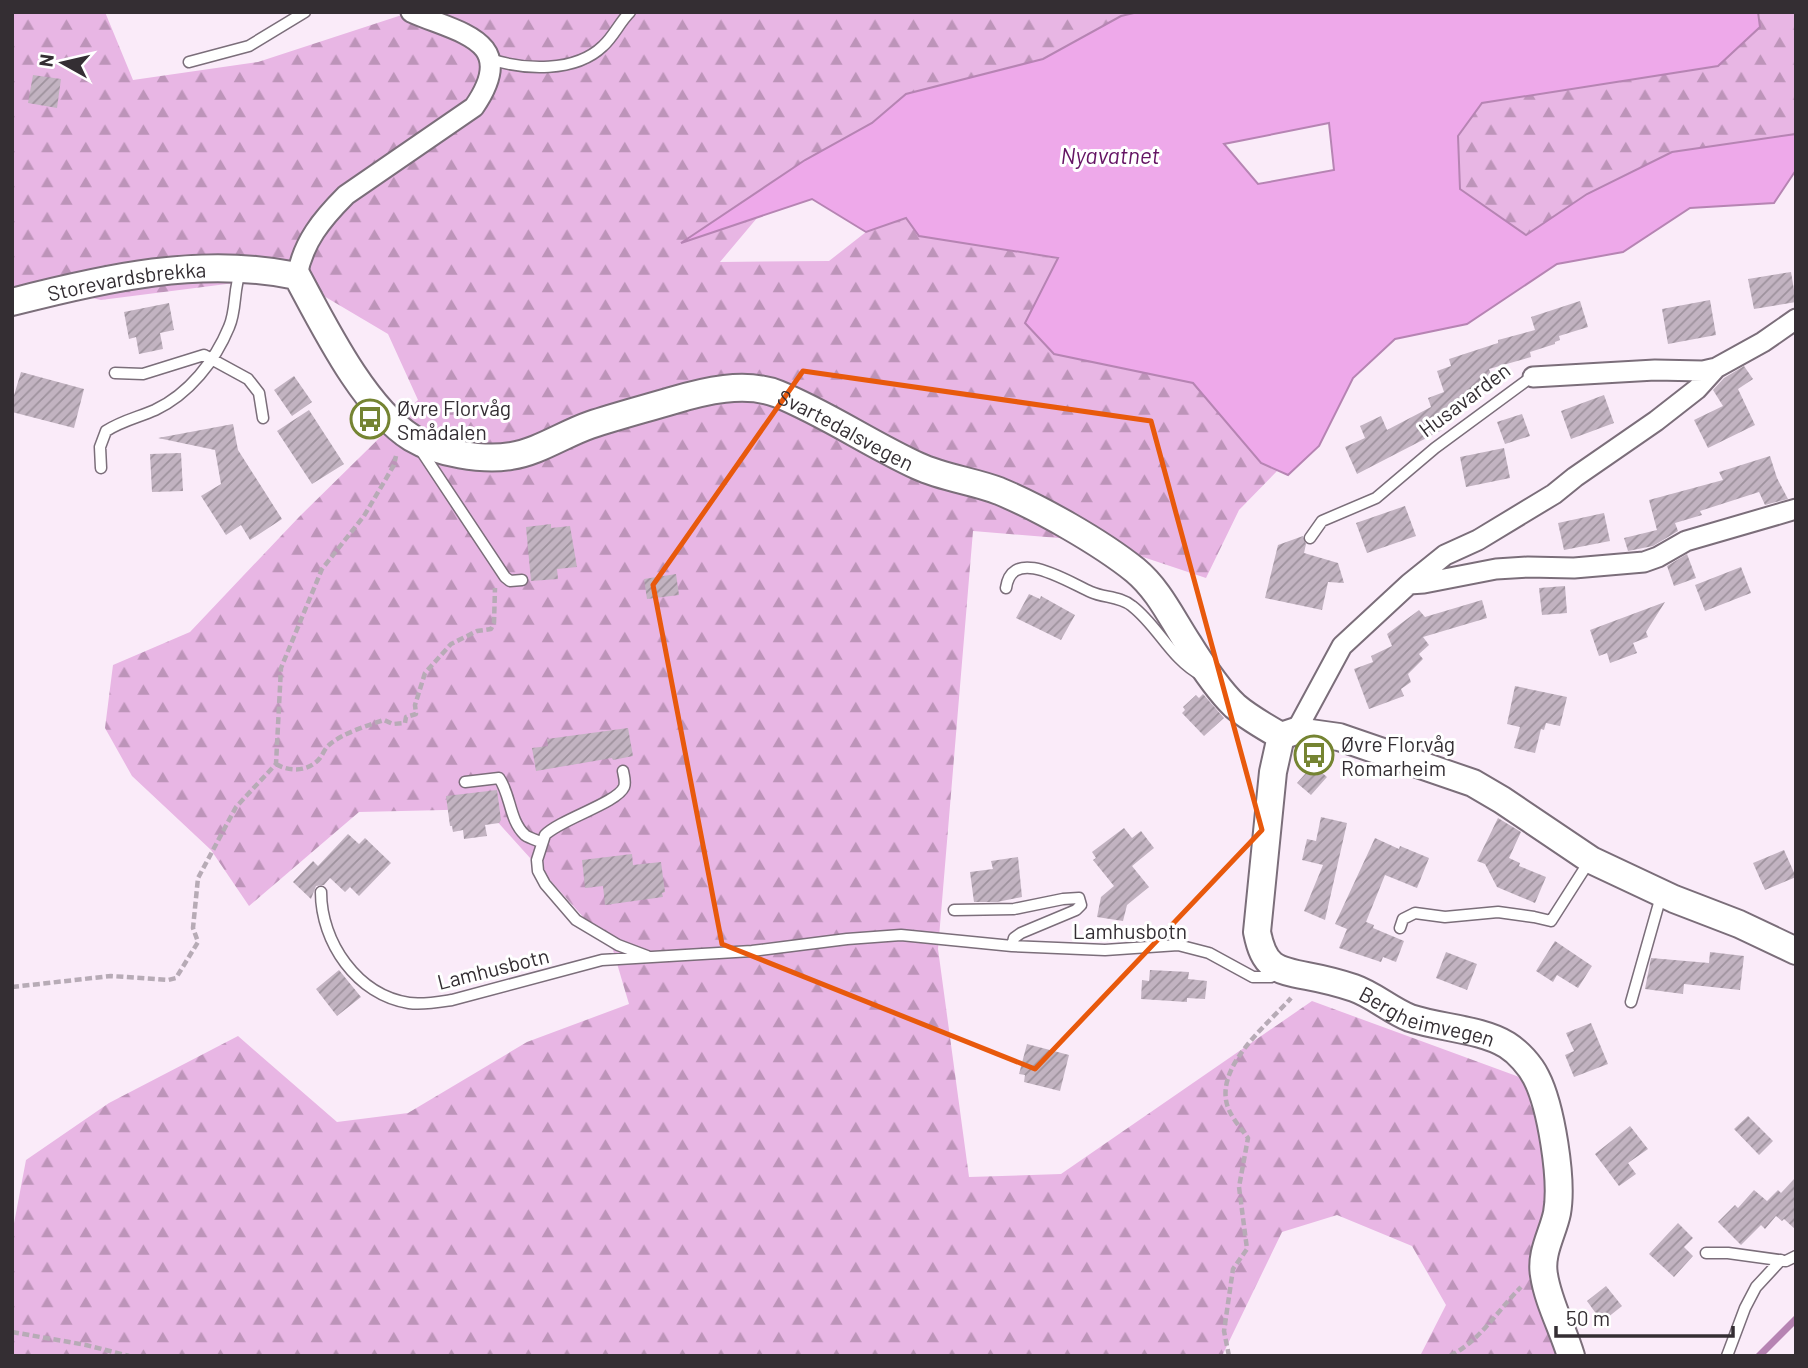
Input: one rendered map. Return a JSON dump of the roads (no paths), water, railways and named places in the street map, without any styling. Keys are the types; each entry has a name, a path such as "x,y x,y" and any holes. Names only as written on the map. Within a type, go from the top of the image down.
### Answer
{"street":[{"path":"297,276 304,249 328,213 346,195 474,107 483,94 491,71 483,47 463,31 411,12"},
{"name":"Storevardsbrekka","path":"12,302 158,270 242,269 297,276"},
{"name":"Svartedalsvegen","path":"297,276 340,353 378,407 409,436 457,454 474,457 515,456 590,425 689,396 756,387 775,392 822,413 919,466 1001,492 1079,532 1123,561 1151,585 1211,676 1234,705 1254,721 1288,733 1355,742 1380,753 1472,783 1591,860 1796,951"},
{"name":"Husavarden","path":"1533,377 1655,370 1703,371 1716,368 1763,342 1796,319"},
{"name":"Husavarden","path":"1288,733 1342,646 1409,584 1445,555 1478,540 1554,494 1656,421 1697,389 1716,368"},
{"path":"1409,584 1528,566 1574,568 1644,562 1686,541 1796,509"},
{"path":"1282,972 1264,955 1257,932 1273,772 1288,733"},
{"name":"Bergheimvegen","path":"1282,972 1356,989 1390,1010 1433,1025 1485,1036 1507,1045 1521,1057 1535,1076 1545,1103 1558,1176 1557,1213 1544,1260 1544,1274 1571,1356"}],"lane":[{"path":"189,62 250,46 305,12"},
{"path":"489,59 523,66 552,66 582,61 601,48 630,12"},
{"name":"Storevardsbrekka","path":"101,468 100,447 106,431 155,410 176,398 194,382 231,322 237,280 242,269"},
{"path":"115,373 143,374 204,355 248,379 257,388 262,402 263,418"},
{"name":"Husavarden","path":"1310,538 1322,521 1376,498 1435,448 1533,377"},
{"name":"Svartedalsvegen","path":"409,436 510,581 522,580"},
{"name":"Svartedalsvegen","path":"1006,588 1007,577 1012,571 1020,567 1032,568 1068,580 1093,593 1122,600 1146,620 1187,668 1205,677 1211,676"},
{"path":"465,782 499,778 511,810 526,835 541,842 551,829 616,797 625,783 623,771"},
{"name":"Lamhusbotn","path":"541,842 537,860 538,871 545,884 576,920 618,945 654,958"},
{"path":"1400,928 1404,919 1415,913 1445,917 1513,913 1551,921 1591,860"},
{"name":"Lamhusbotn","path":"321,892 333,944 355,975 377,990 409,1003 452,1000 602,960 752,951 901,935 1012,946 1105,950 1178,945 1209,953 1253,977 1271,977 1282,972"},
{"path":"1631,1002 1662,892"},
{"name":"Lamhusbotn","path":"954,910 1014,909 1079,898 1081,905 1076,910 1021,933 1014,938 1012,946"},
{"path":"1706,1252 1786,1261 1796,1256"},
{"path":"1727,1356 1756,1287 1781,1260"}],"water":[{"name":"Nyavatnet","path":"1138,12 1758,12 1760,27 1718,66 1482,103 1458,136 1460,189 1526,235 1587,194 1672,152 1796,134 1796,170 1774,203 1690,208 1623,252 1557,264 1467,324 1395,339 1353,378 1319,446 1288,475 1261,463 1193,383 1054,354 1025,323 1058,258 919,236 906,218 866,232 812,199 681,243 805,160 872,123 906,94 1043,59 1121,16","holes":["1329,123 1334,170 1258,184 1224,144"]}],"waterway":[{"path":"1759,1356 1796,1319"}],"place":[{"name":"Øvre Florvåg Smådalen","path":"370,419"},
{"name":"Øvre Florvåg Romarheim","path":"1314,755"}]}
